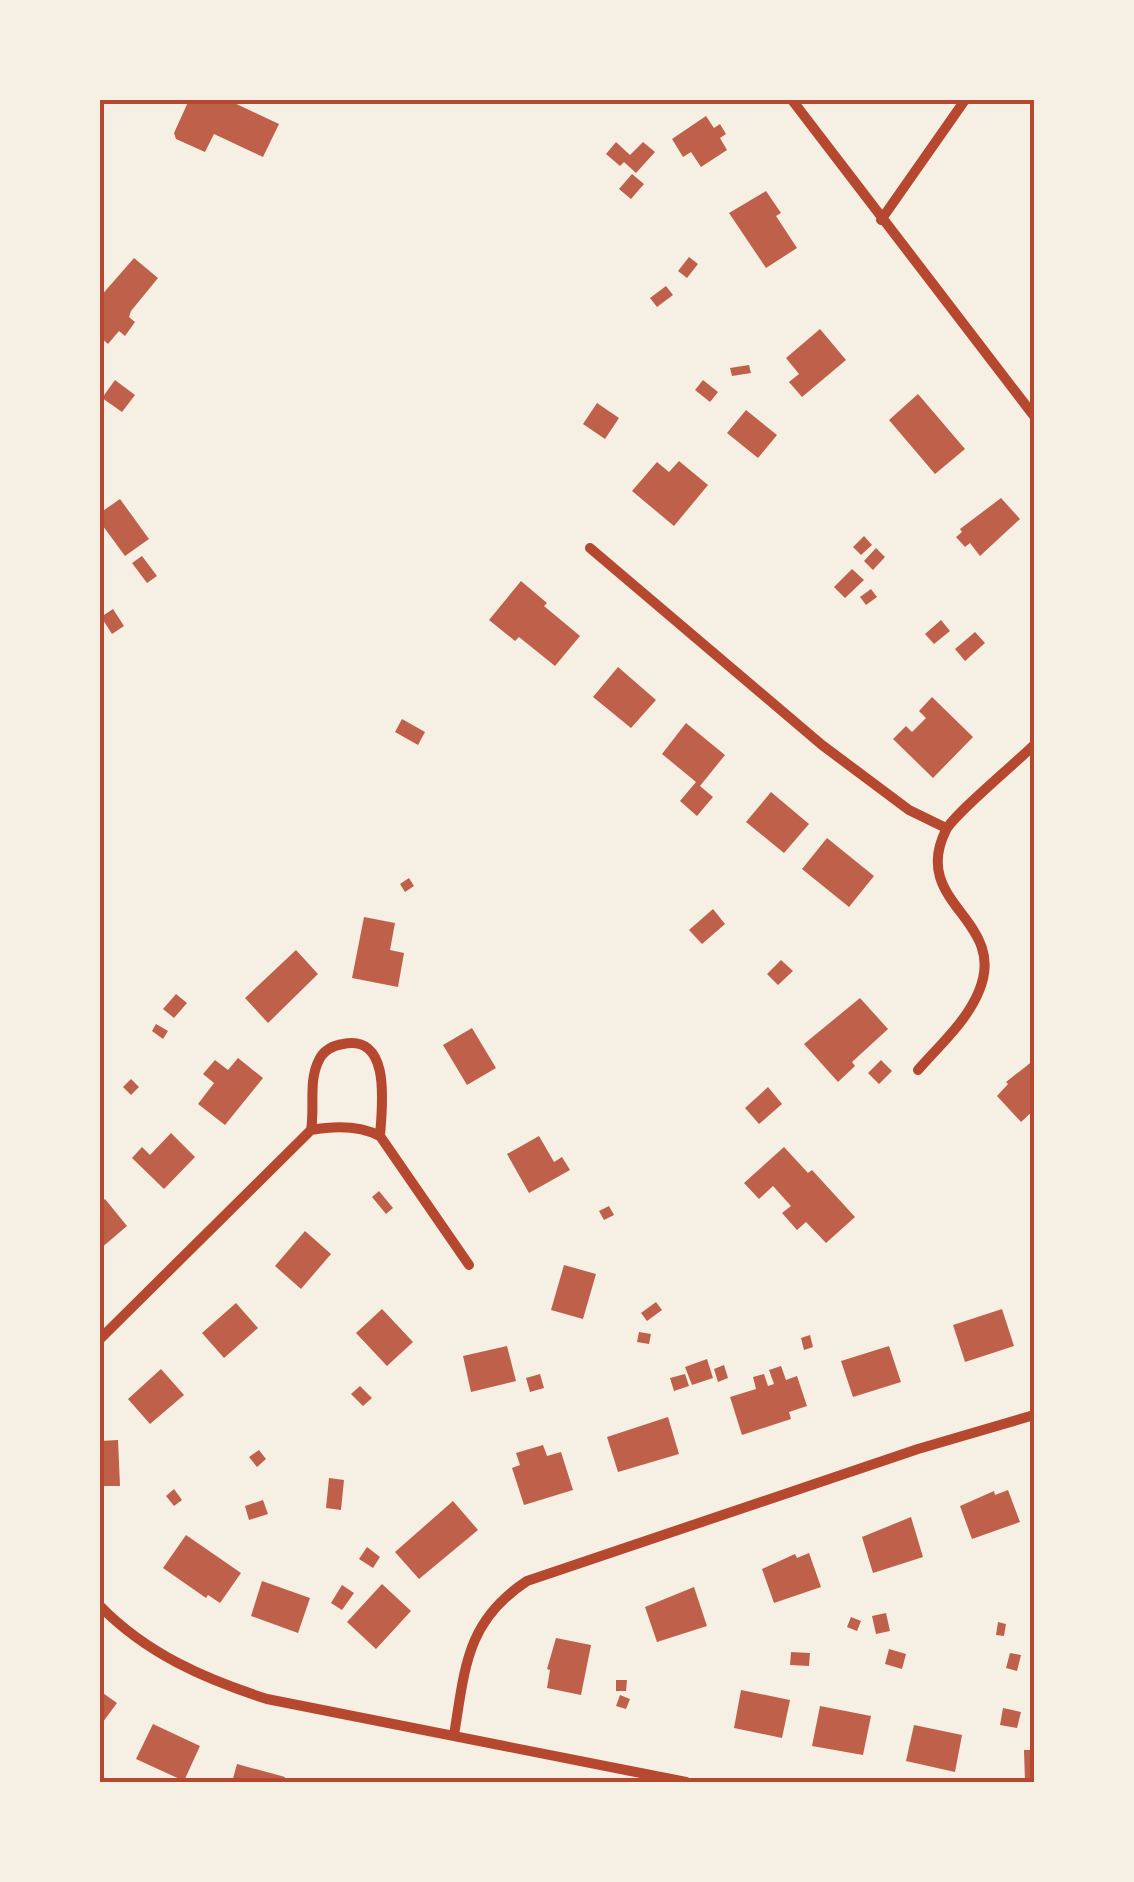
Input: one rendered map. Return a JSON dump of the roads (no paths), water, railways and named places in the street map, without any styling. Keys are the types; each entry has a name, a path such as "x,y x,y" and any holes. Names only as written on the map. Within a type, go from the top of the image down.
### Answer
{"street":[{"path":"792,100 1034,416"},
{"path":"881,220 965,100"},
{"path":"590,548 822,746 909,810 946,828"},
{"path":"918,1070 962,1020 978,995 984,976 983,944 940,882 939,856 946,828 1034,745"},
{"path":"311,1130 314,1074 319,1058 330,1048 358,1043 376,1058 381,1078 380,1136"},
{"path":"100,1339 311,1130 333,1126 380,1136 469,1264"},
{"path":"454,1735 466,1659 480,1625 509,1593 527,1580 918,1449 1034,1415"},
{"path":"100,1606 156,1652 205,1678 267,1700 686,1782"}]}
